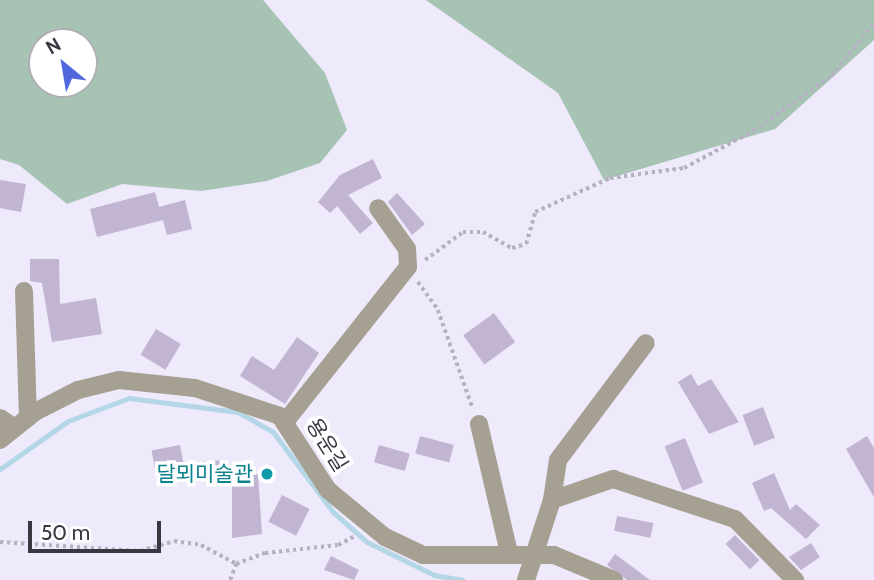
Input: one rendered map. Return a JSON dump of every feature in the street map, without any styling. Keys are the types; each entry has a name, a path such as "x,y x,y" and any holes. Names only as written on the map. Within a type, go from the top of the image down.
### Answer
{"street":[{"path":"285,422 408,267 407,249 378,208"},
{"path":"14,421 24,291"},
{"path":"526,580 532,553 552,500 558,460 646,343"},
{"name":"용운길","path":"0,440 14,421 78,390 151,381 262,406 285,422 328,490 385,537 423,555 532,553 565,558 614,580"},
{"path":"479,424 509,553"},
{"path":"552,500 613,479 643,488 735,519 795,580"}],"path":[{"path":"479,424 438,310 408,267 463,232 483,232 512,248 526,244 535,212 610,178 684,168 800,101 831,76 874,23"},
{"path":"0,542 139,551 174,541 201,545 236,564 288,546 354,539"},
{"path":"230,580 236,564"}],"green space":[{"path":"0,0 263,0 325,73 347,130 320,163 267,181 201,191 122,184 67,204 19,165 0,159"},
{"path":"426,0 874,0 874,40 775,129 604,180 558,93"}],"building":[{"path":"373,159 382,178 348,195 373,223 360,234 337,206 330,213 318,202 340,175"},
{"path":"0,180 26,184 21,212 0,208"},
{"path":"155,192 159,207 185,200 192,229 167,235 163,220 97,237 90,209"},
{"path":"397,193 425,224 412,235 388,202"},
{"path":"30,259 59,259 60,304 96,298 102,334 52,342 42,283 30,281"},
{"path":"494,313 515,342 484,364 463,335"},
{"path":"156,329 181,344 165,370 141,355"},
{"path":"297,337 319,353 285,404 240,376 252,356 274,370"},
{"path":"691,374 698,386 711,379 739,422 709,434 678,382"},
{"path":"763,407 775,438 754,446 742,415"},
{"path":"420,436 454,445 449,462 415,453"},
{"path":"867,436 874,448 874,497 846,449"},
{"path":"685,438 703,483 683,491 665,446"},
{"path":"180,445 184,465 155,470 152,451"},
{"path":"379,445 410,454 405,471 374,462"},
{"path":"221,460 223,479 191,482 189,463"},
{"path":"774,473 790,510 796,504 820,525 806,539 771,508 764,511 752,483"},
{"path":"258,474 262,534 232,538 232,477"},
{"path":"282,495 310,509 296,536 268,522"},
{"path":"617,516 653,523 650,538 614,531"},
{"path":"735,535 759,560 750,569 726,544"},
{"path":"811,543 820,557 801,570 789,557"},
{"path":"615,554 650,580 627,580 607,565"},
{"path":"331,556 359,570 354,580 324,570"}],"waterway":[{"path":"0,469 68,421 129,398 238,412 273,432 333,512 367,542 434,575 463,580"}],"place":[{"name":"달뫼미술관","path":"267,474"}]}
